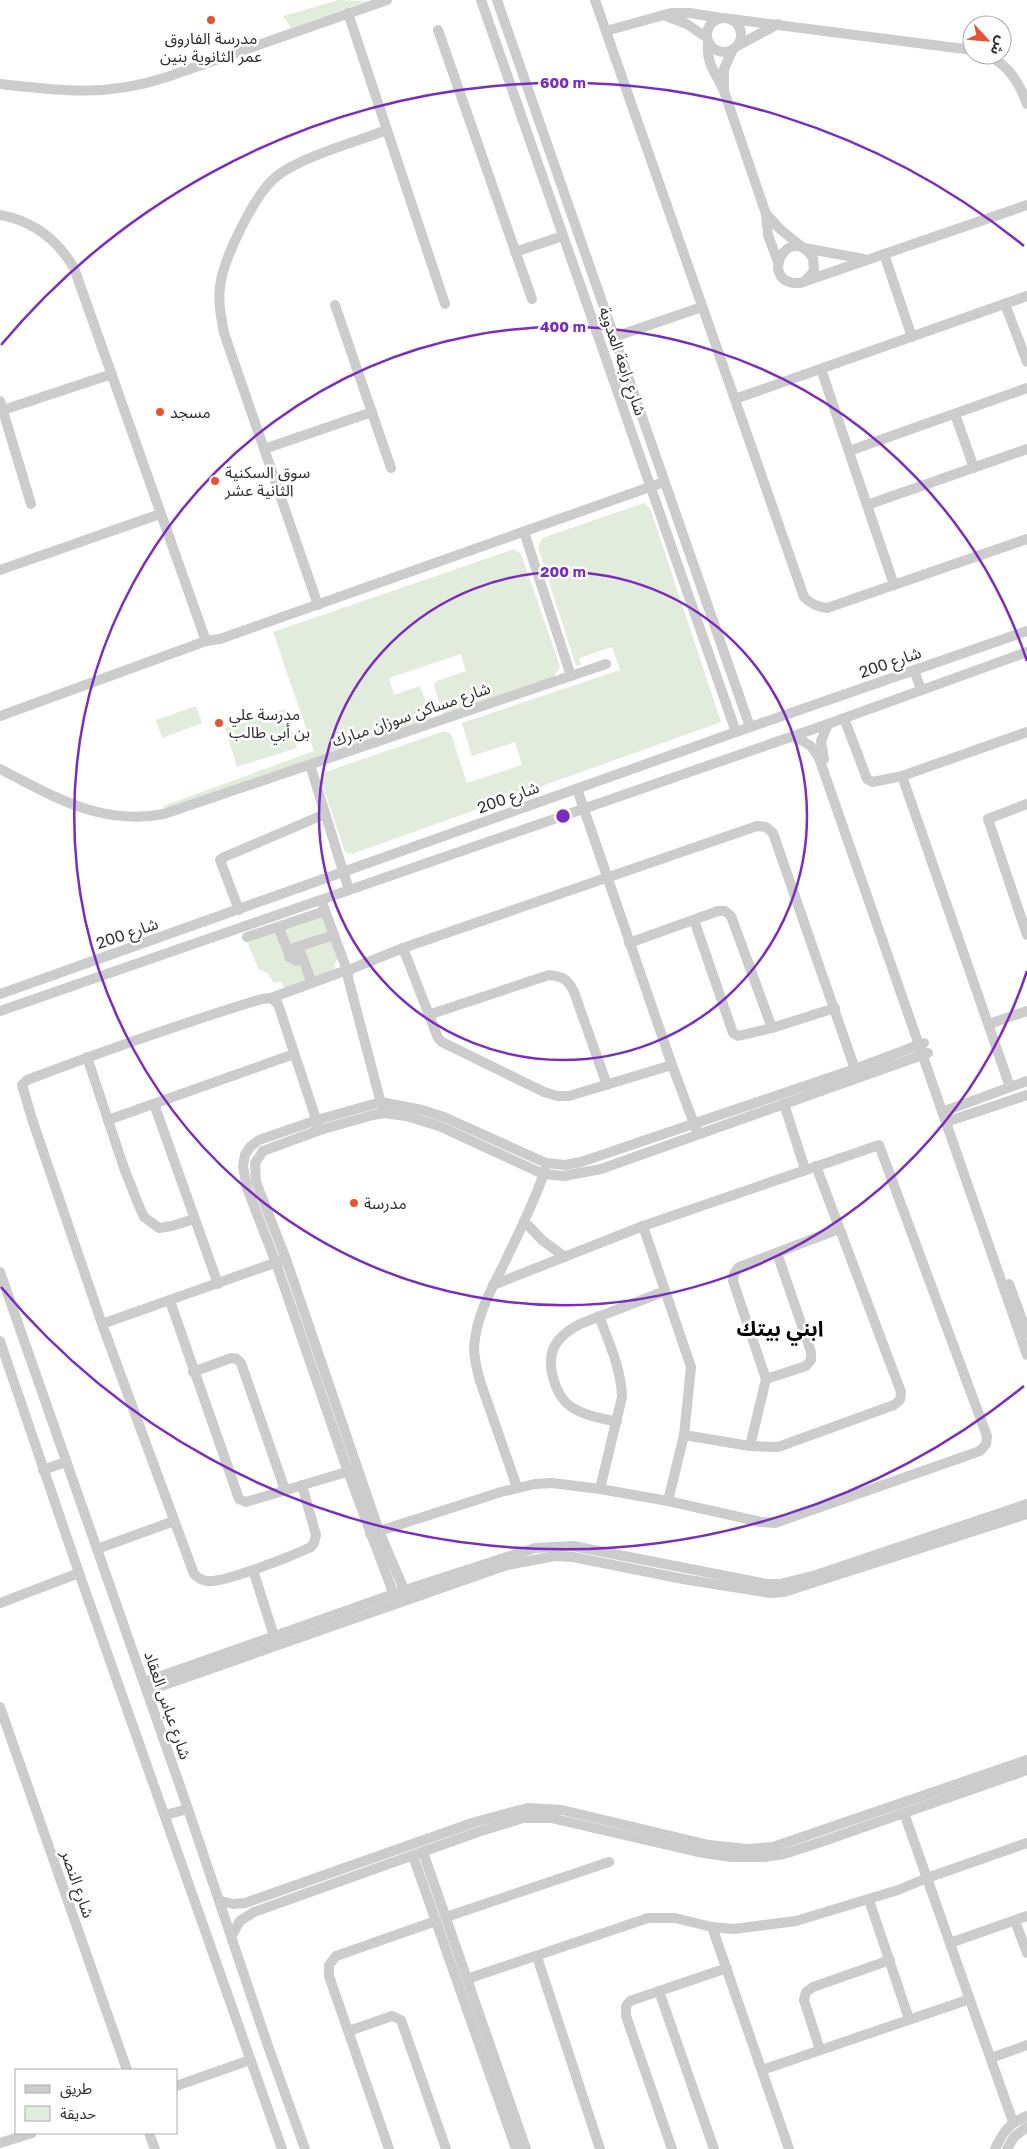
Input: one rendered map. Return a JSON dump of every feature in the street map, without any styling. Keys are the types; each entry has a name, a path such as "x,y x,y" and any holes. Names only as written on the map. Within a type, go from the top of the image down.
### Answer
{"street":[{"path":"0,84 82,92 134,87 387,0"},
{"name":"شارع رابعة العدوية","path":"481,0 736,732"},
{"name":"شارع رابعة العدوية","path":"497,0 750,727"},
{"path":"595,0 804,597 818,607 827,608 1027,539"},
{"path":"348,13 445,304"},
{"path":"606,31 662,15 690,13 962,49"},
{"path":"662,15 687,24 708,39 718,51 735,48 779,24"},
{"path":"724,91 724,69 741,36 741,31 736,22 726,19 716,20 709,28 708,60 724,91 766,214 768,234 778,262 780,274 794,283 805,281 1027,205"},
{"path":"438,30 532,299"},
{"path":"1001,65 1017,82 1027,104"},
{"path":"318,605 224,333 221,317 220,286 228,257 251,211 276,176 298,163 387,130"},
{"path":"766,214 813,258 815,264 810,277 805,281"},
{"path":"0,215 32,225 50,237 63,252 78,278 206,641"},
{"path":"515,252 563,236"},
{"path":"778,262 784,251 796,246 867,259"},
{"path":"884,254 912,337"},
{"path":"734,399 1027,296"},
{"path":"1005,304 1027,362"},
{"path":"335,305 391,468"},
{"path":"614,338 702,307"},
{"path":"820,369 894,585"},
{"path":"31,504 1,406 112,374"},
{"path":"849,451 1027,388"},
{"path":"264,449 372,412"},
{"path":"955,414 974,468"},
{"path":"867,505 1027,449"},
{"path":"0,716 206,641 220,639 318,605 664,482"},
{"path":"0,570 160,514"},
{"path":"524,532 571,676"},
{"name":"شارع 200","path":"0,994 750,727 1027,631"},
{"name":"شارع 200","path":"0,1011 794,736 1027,652"},
{"name":"شارع مساكن سوزان مبارك","path":"0,769 87,811 112,816 138,818 164,814 606,664"},
{"path":"914,670 921,690"},
{"path":"725,701 739,696"},
{"path":"844,718 867,780 874,782 902,776 1027,732"},
{"path":"828,724 821,741 823,757 921,1044"},
{"path":"794,736 811,746 819,758 944,1110 1027,1333"},
{"path":"310,765 349,890"},
{"path":"902,776 1010,1087"},
{"path":"577,789 672,1066 698,1135"},
{"path":"1027,804 988,818 1027,934"},
{"path":"238,910 220,860 325,814"},
{"path":"302,1485 316,1536 314,1543 305,1550 253,1570 213,1581 199,1579 194,1574 102,1324 35,1128 22,1085 27,1080 200,1017 262,998 271,998 312,984 403,948 757,826 766,827 773,833 857,1073"},
{"path":"320,900 347,971 384,1113"},
{"path":"246,937 325,910"},
{"path":"629,942 718,911 725,911 731,916 772,1028"},
{"path":"694,920 733,1032 743,1036 835,1008"},
{"path":"278,927 295,952 312,984"},
{"path":"295,952 334,935"},
{"path":"403,948 435,1034 442,1042 544,1092 558,1096 569,1096 672,1066"},
{"path":"428,1015 549,975 561,976 569,982 574,992 606,1085"},
{"path":"271,998 278,1004 318,1125"},
{"path":"989,1024 1027,1011"},
{"path":"318,1125 384,1113 406,1116 438,1126 543,1174 564,1176 601,1169 784,1104 921,1044"},
{"path":"108,1120 294,1054"},
{"path":"395,1599 256,1182 254,1173 255,1163 263,1151 318,1125 381,1102 422,1110 444,1117 546,1163 565,1165 581,1162 857,1073 925,1055"},
{"path":"87,1057 124,1168 144,1217 159,1228 194,1219"},
{"path":"944,1110 1027,1082"},
{"path":"948,1121 1027,1094"},
{"path":"154,1104 218,1284"},
{"path":"784,1104 805,1169"},
{"path":"948,1121 1027,1355"},
{"path":"374,1532 517,1488 552,1483 600,1488 761,1522 775,1523 980,1451 986,1444 987,1436 880,1145 878,1144 643,1226 493,1285"},
{"path":"517,1488 476,1366 474,1349 476,1330 493,1285 524,1221 546,1163"},
{"path":"684,1435 750,1446 767,1447 789,1444 894,1406 900,1400 901,1392 816,1166"},
{"path":"524,1221 542,1240 565,1257"},
{"path":"643,1226 691,1367 684,1435 668,1501"},
{"path":"750,1446 766,1379 733,1281 734,1274 739,1267 839,1229"},
{"path":"766,1379 806,1366 811,1360 811,1352 777,1253"},
{"path":"102,1324 281,1261"},
{"name":"شارع عباس العقاد","path":"0,1272 221,1901 268,2046 305,2149"},
{"path":"617,1422 584,1415 571,1407 561,1396 554,1380 553,1348 560,1338 580,1324 665,1291"},
{"path":"170,1301 239,1499 246,1502 353,1470"},
{"path":"599,1316 622,1381 622,1397 617,1422 600,1488"},
{"path":"0,1341 79,1573 282,2149"},
{"path":"194,1372 231,1358 237,1359 241,1363 285,1490"},
{"path":"44,1470 66,1462"},
{"path":"145,1686 407,1594 507,1565 555,1556 684,1574 780,1584 816,1575 1027,1504"},
{"path":"684,1574 770,1593 784,1592 1027,1514"},
{"path":"97,1549 174,1521"},
{"path":"374,1532 407,1594"},
{"path":"253,1570 274,1636"},
{"path":"0,1603 79,1573"},
{"path":"145,1686 274,1636 395,1599"},
{"name":"شارع النصر","path":"0,1707 127,2069"},
{"path":"221,1901 233,1904 245,1903 477,1827 523,1818 551,1818 698,1852 748,1857 778,1855 819,1837 1027,1760"},
{"path":"819,1837 904,1813 1027,1770"},
{"path":"165,1815 188,1809"},
{"path":"904,1813 1013,2122"},
{"path":"232,1935 240,1921 249,1914 413,1856 477,1827"},
{"path":"467,1979 537,1957 648,1918 675,1918 712,1927 739,1928 783,1924 814,1917 870,1900 1027,1843"},
{"path":"423,1852 441,1919 516,2149"},
{"path":"413,1856 467,1979 470,2004 526,2149"},
{"path":"389,2149 328,1972 333,1958 609,1862"},
{"path":"870,1900 910,2019"},
{"path":"245,1903 249,1914"},
{"path":"950,1943 1027,1916"},
{"path":"1014,1920 1027,1954"},
{"path":"712,1927 789,2149"},
{"path":"537,1957 600,2149"},
{"path":"820,2050 804,2000 806,1992 813,1987 890,1960"},
{"path":"672,2149 625,2013 626,2006 630,2001 727,1968"},
{"path":"659,1991 714,2149"},
{"path":"762,2070 970,1999"},
{"path":"349,2031 392,2016 401,2020 446,2149"},
{"path":"991,2058 1027,2045"},
{"path":"178,2085 250,2060"},
{"path":"995,2149 1002,2134 1013,2122 1027,2116"},
{"path":"1007,2149 1014,2137 1027,2127"},
{"path":"0,2143 29,2134"},
{"path":"149,2134 155,2149"}],"green space":[{"path":"339,0 367,1 291,28 283,16"},
{"path":"644,503 650,508 721,722 352,854 345,852 321,780 325,772 445,731 451,734 467,783 522,765 515,742 472,756 462,723 620,670 612,647 579,658 581,665 576,666 538,547 542,538"},
{"path":"514,549 521,554 560,666 554,677 443,714 434,685 437,681 466,671 461,654 389,678 394,695 420,686 430,714 429,719 166,813 163,806 314,751 273,632"},
{"path":"196,706 202,723 162,738 156,720"},
{"path":"285,709 297,748 237,767 225,728"},
{"path":"323,907 339,955 335,964 334,974 285,989 281,982 274,983 268,973 259,970 244,935"}],"place":[{"name":"مدرسة الفاروق عمر الثانوية بنين","path":"211,20"},
{"name":"مسجد","path":"160,412"},
{"name":"سوق السكنية الثانية عشر","path":"215,481"},
{"name":"مدرسة علي بن أبي طالب","path":"219,723"},
{"name":"مدرسة","path":"354,1203"}],"district":[{"name":"ابني بيتك","path":"780,1329"}]}
